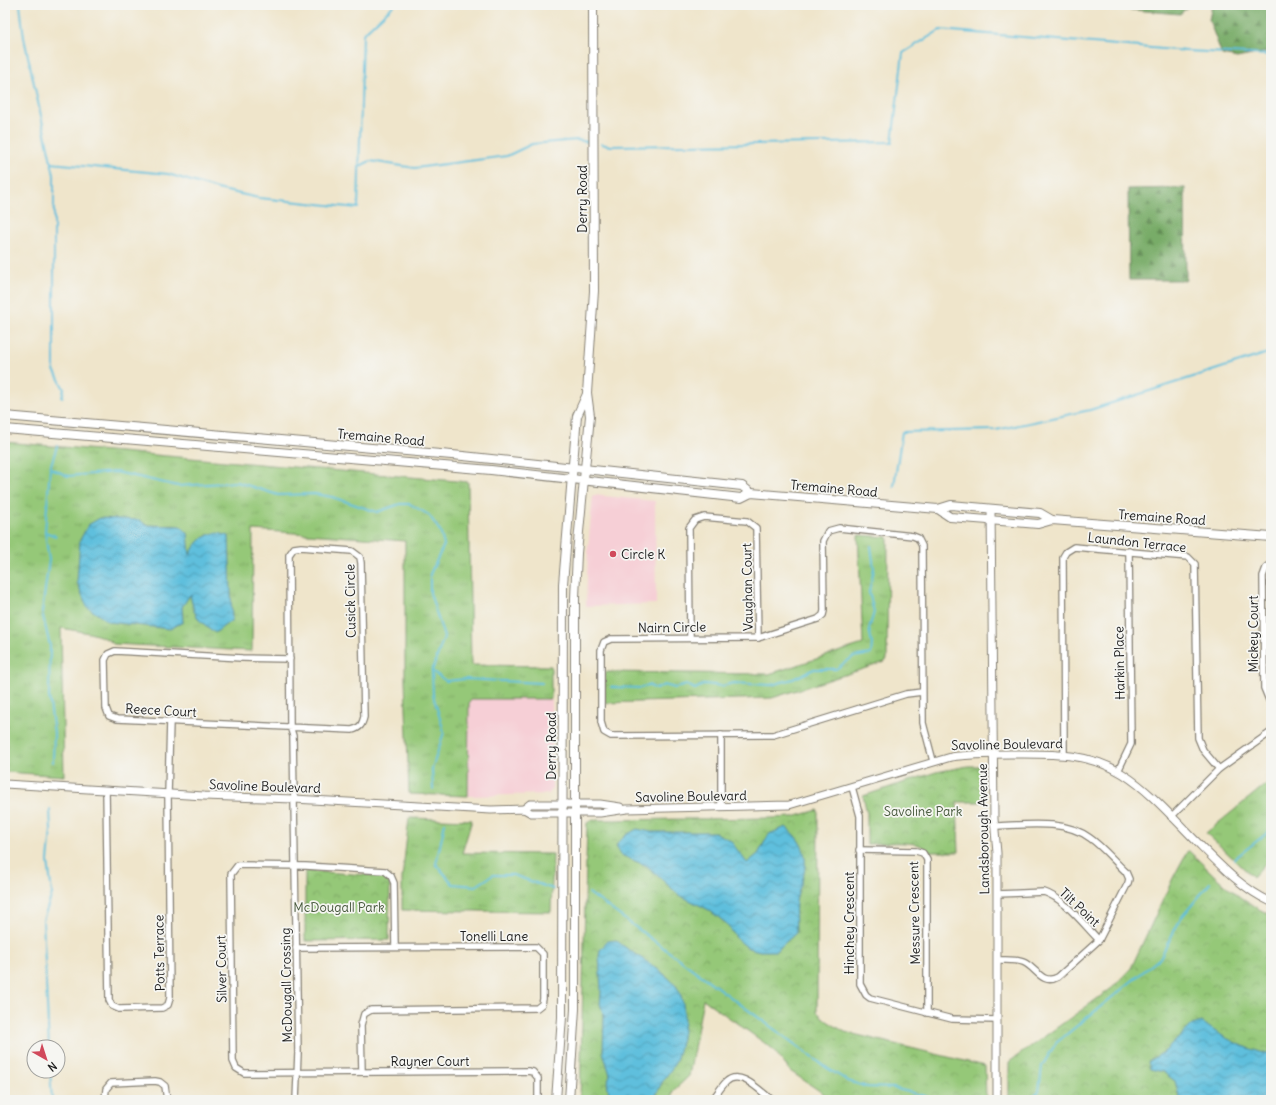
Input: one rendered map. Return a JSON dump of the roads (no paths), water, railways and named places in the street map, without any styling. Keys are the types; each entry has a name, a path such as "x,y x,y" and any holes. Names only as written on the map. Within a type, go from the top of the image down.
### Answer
{"main road":[{"name":"Derry Road","path":"569,1100 575,1009 575,598 583,480 590,416 587,394 594,291 593,5"},
{"name":"Derry Road","path":"556,1100 562,1018 561,804 563,791 563,584 577,416 587,394"},
{"name":"Tremaine Road","path":"5,416 584,468 742,486 751,493"},
{"name":"Tremaine Road","path":"5,430 583,480 741,498 751,493 938,509 951,505 1040,513 1052,520"},
{"name":"Tremaine Road","path":"938,509 950,517 1038,524 1052,520 1271,537"}],"street":[{"name":"Landsborough Avenue","path":"991,509 997,894 997,1100"},
{"name":"Vaughan Court","path":"690,638 689,528 695,520 704,517 747,521 756,528 758,638"},
{"name":"Nairn Circle","path":"922,692 906,694 782,734 611,736 602,728 601,650 604,642 611,639 758,638 818,620 824,611 823,541 828,531 839,528 913,536 918,538 922,546 923,730 933,761"},
{"name":"Cusick Circle","path":"290,726 352,730 357,729 363,722 362,563 360,557 354,552 301,547 294,548 290,552 290,726 293,736 294,799"},
{"name":"Laundon Terrace","path":"1064,754 1063,557 1066,552 1074,547 1188,557 1196,564 1198,738 1202,750 1219,770"},
{"name":"Harkin Place","path":"1118,771 1130,749 1129,551"},
{"name":"Mickey Court","path":"1271,564 1266,568 1263,576 1264,688 1271,705"},
{"name":"Reece Court","path":"290,659 115,651 108,654 105,660 106,708 109,716 117,718 170,721 290,726"},
{"name":"Potts Terrace","path":"106,790 108,998 112,1006 119,1009 162,1008 170,1002 168,794 170,721"},
{"path":"1171,817 1219,770 1271,732"},
{"path":"721,735 721,807"},
{"name":"Savoline Boulevard","path":"5,784 447,808 524,809 531,813 600,813 627,809 789,805 933,761 960,755 1064,754 1094,761 1118,771 1142,788 1238,881 1271,902"},
{"name":"Hinchey Crescent","path":"852,787 860,816 861,988 870,998 952,1019 997,1020"},
{"name":"McDougall Crossing","path":"294,799 298,1073 296,1100"},
{"name":"Savoline Boulevard","path":"524,809 530,804 600,804 627,809"},
{"path":"995,826 1055,825 1070,828 1092,839 1126,872 1129,879 1099,940 1093,948 1054,980 1045,979 1028,964 1022,961 997,960"},
{"name":"Messure Crescent","path":"860,850 916,851 923,853 927,860 927,1013"},
{"name":"Silver Court","path":"298,1073 244,1073 236,1068 233,1061 231,874 233,870 242,864 385,871 389,874 394,883 395,947"},
{"name":"Tilt Point","path":"997,894 1044,892 1050,894 1062,903 1099,940"},
{"name":"Tonelli Lane","path":"296,948 536,946 542,951 544,956 543,1002 540,1007 535,1009 368,1012 362,1016 362,1072"},
{"name":"Rayner Court","path":"298,1073 528,1071 536,1075 538,1078 538,1100"},
{"path":"712,1100 726,1082 737,1077 743,1078 772,1100"},
{"path":"105,1100 106,1089 111,1082 155,1081 160,1082 165,1086 167,1100"}],"water":[{"path":"100,518 140,520 146,525 180,526 188,533 190,555 197,544 208,535 216,533 229,536 232,620 215,633 199,620 194,611 190,595 182,607 183,622 170,629 109,622 87,607 77,582 80,540 88,525"},
{"path":"786,827 797,838 803,850 805,856 805,870 796,902 796,933 776,951 760,951 748,948 737,939 727,924 709,910 679,895 647,866 621,855 616,845 626,835 637,829 651,832 714,832 730,840 747,863 758,854 769,834"},
{"path":"616,940 670,979 676,986 683,1003 684,1024 678,1054 675,1063 662,1083 654,1100 610,1100 607,1082 610,1075 603,1052 604,1016 600,1004 601,992 599,956 600,950 608,941"},
{"path":"1202,1022 1235,1042 1271,1055 1271,1100 1180,1100 1175,1081 1163,1072 1150,1069 1148,1062 1165,1051 1192,1025"}],"waterway":[{"path":"20,5 24,38 54,175 54,370 64,389 62,398"},
{"path":"51,163 168,174 217,189 259,198 358,208 363,34 394,5"},
{"path":"601,144 611,146 892,142 903,53 940,30 1186,51 1271,55"},
{"path":"360,166 370,161 415,168 507,156 532,144 577,140 589,142"},
{"path":"894,486 902,432 996,430 1090,410 1271,352"},
{"path":"57,446 50,468 68,476 116,472 178,486 237,482 278,495 315,494 332,497 377,512 400,504 410,504 429,515 440,531 444,545 430,574 430,593 444,637 432,671 433,695 444,732 432,769 433,789"},
{"path":"50,468 45,532 49,560 42,612 50,646 49,696 54,733 53,762"},
{"path":"45,532 56,536"},
{"path":"611,687 641,688 648,685 656,689 664,685 675,688 687,685 695,689 705,684 722,686 733,683 771,685 793,679 814,669 836,669 853,657 871,654 872,643 869,629 874,612 869,592 874,569 871,546"},
{"path":"432,671 446,681 465,679 542,683"},
{"path":"49,1039 43,920 52,894 48,861 51,830 50,810"},
{"path":"445,823 436,864 453,884 476,886 493,875 513,875 553,889"},
{"path":"1234,859 1271,830"},
{"path":"1029,1100 1039,1092 1042,1066 1056,1043 1160,958 1181,918 1210,883"},
{"path":"589,893 827,1068 848,1081 867,1087 893,1088 940,1100"},
{"path":"51,1079 52,1100"}],"place":[{"name":"Circle K","path":"613,554"}],"park label":[{"name":"Savoline Park","path":"923,811"},
{"name":"McDougall Park","path":"339,907"}]}
